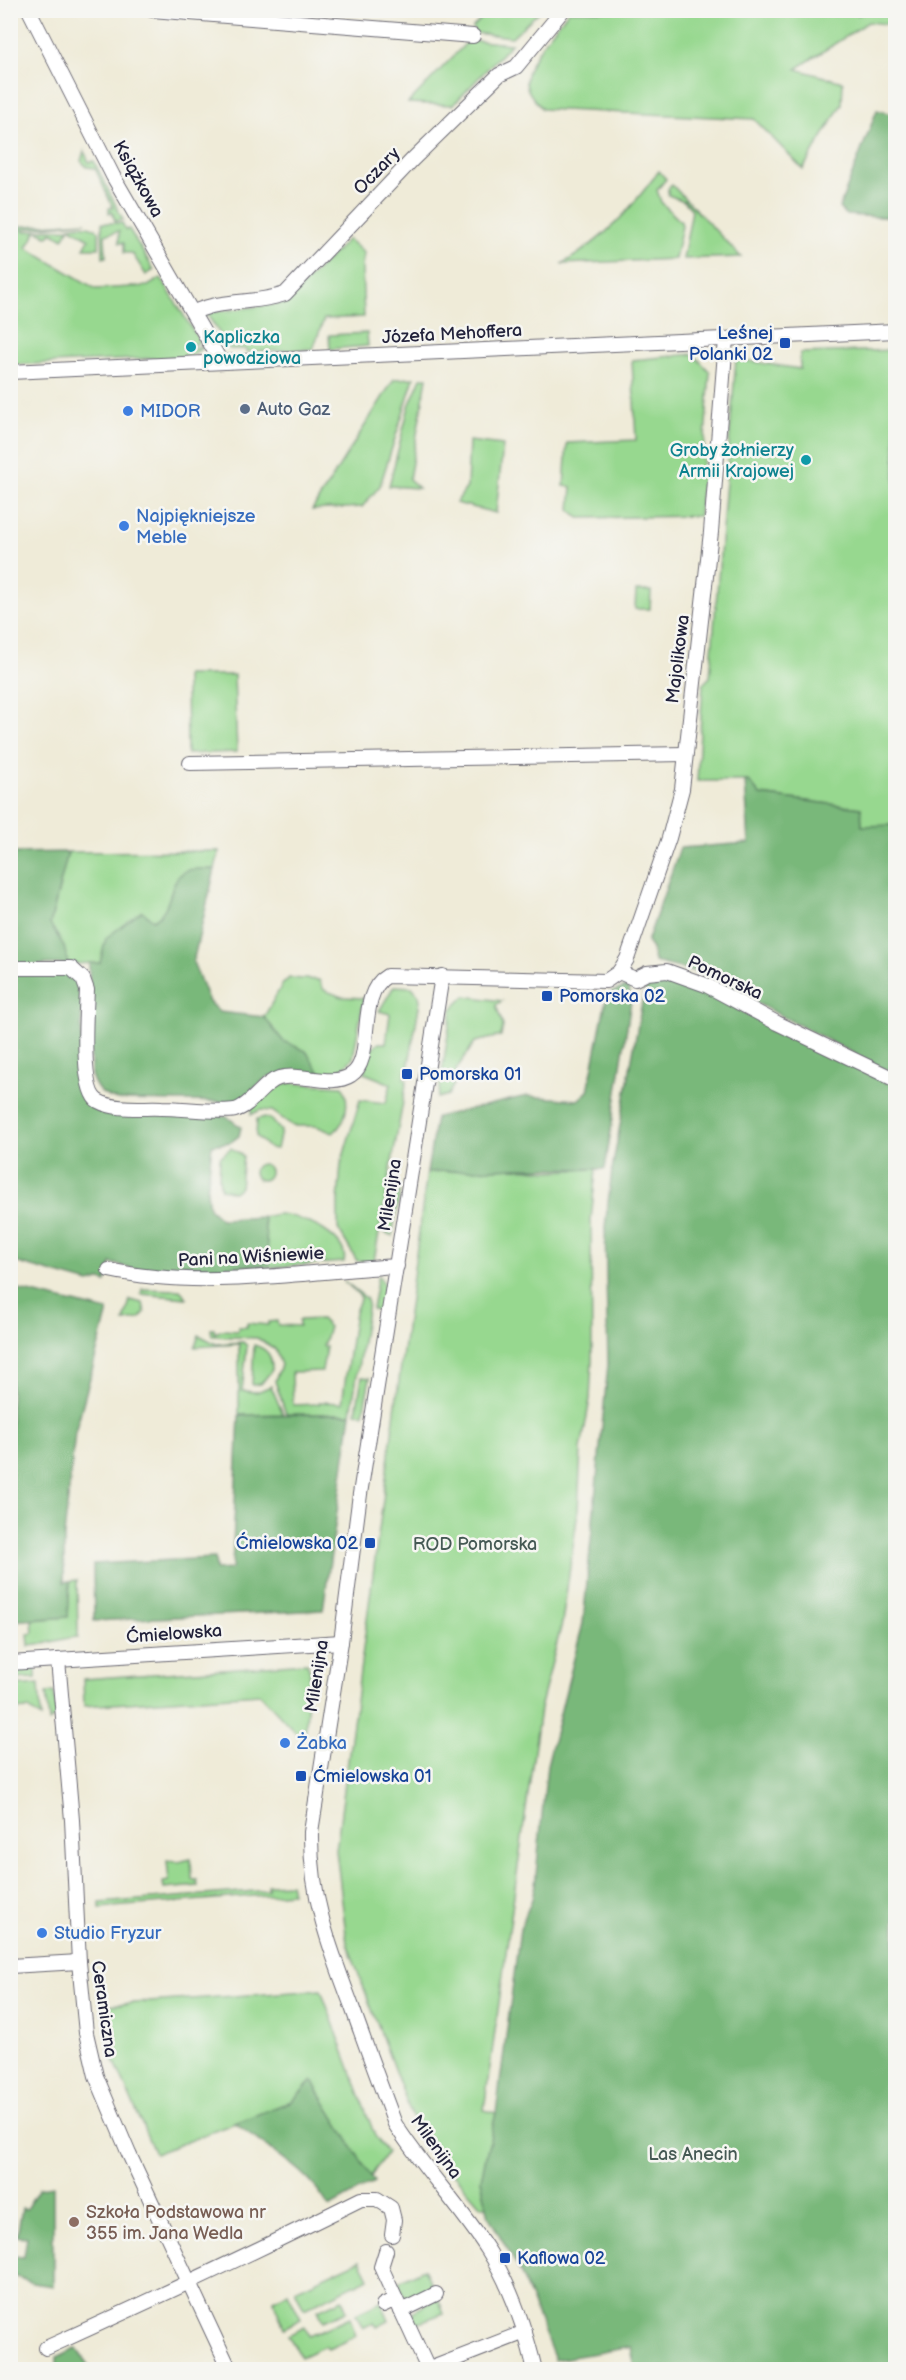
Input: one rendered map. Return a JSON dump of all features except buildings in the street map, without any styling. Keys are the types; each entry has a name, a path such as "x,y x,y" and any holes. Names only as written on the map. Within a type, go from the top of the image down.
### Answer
{"street":[{"name":"Książkowa","path":"29,10 113,176 222,362"},
{"path":"152,10 473,36"},
{"name":"Oczary","path":"194,312 222,303 271,298 285,294 413,159 499,75 516,67 563,10"},
{"name":"Józefa Mehoffera","path":"10,372 896,331"},
{"name":"Majolikowa","path":"619,972 627,958 669,838 682,789 711,532 726,339"},
{"path":"190,763 685,754"},
{"name":"Pomorska","path":"10,968 70,968 82,979 87,990 86,1073 88,1090 97,1101 117,1106 235,1110 277,1078 340,1080 354,1073 361,1062 371,996 377,985 387,976 606,981 619,972 635,979 647,973 667,971 706,985 777,1023 896,1080"},
{"name":"Milenijna","path":"442,976 360,1494 341,1642 311,1832 310,1857 316,1903 395,2124 488,2250 509,2290 525,2332 535,2370"},
{"name":"Pani na Wiśniewie","path":"109,1270 143,1278 187,1281 397,1266"},
{"name":"Ćmielowska","path":"10,1663 341,1642"},
{"name":"Ceramiczna","path":"58,1660 72,1820 79,1962 86,2033 96,2076 230,2370"},
{"path":"10,1966 79,1962"},
{"path":"46,2348 189,2283 361,2199 377,2199 391,2208 394,2220 392,2235"},
{"path":"386,2251 381,2267 394,2306 428,2369 525,2332"},
{"path":"394,2306 436,2294"}],"green space":[{"path":"856,10 858,15 866,11 895,11 895,25 868,22 796,69 843,82 842,104 803,169 754,119 542,109 531,96 526,84 531,63 569,11"},
{"path":"489,11 492,13 495,11 540,11 512,37 474,33 473,27"},
{"path":"469,40 511,44 453,105 408,103"},
{"path":"877,110 895,115 895,218 846,215 839,208"},
{"path":"84,151 89,162 94,161 123,220 115,221 112,212 109,213 109,208 113,208 95,168 87,167 81,161"},
{"path":"659,171 666,179 657,190 661,202 681,222 682,226 675,259 562,264 604,234 637,199"},
{"path":"672,185 741,257 683,259 692,210 684,201 668,195 668,189"},
{"path":"86,222 22,229 24,231 37,230 27,248 96,289 148,286 161,278 200,342 189,346 190,349 201,346 202,348 192,355 179,357 11,365 11,227"},
{"path":"102,223 122,223 126,230 129,229 154,270 146,275 132,253 124,253 124,243 119,243 119,231 105,235 106,257 103,258"},
{"path":"87,226 99,231 99,248 84,248 89,239 70,227"},
{"path":"70,227 63,239 52,232 48,237 38,230"},
{"path":"348,239 364,253 362,266 364,317 324,319 313,349 246,352 246,349 230,349 206,313 285,303"},
{"path":"367,333 368,346 330,349 329,335"},
{"path":"895,350 895,825 862,827 861,808 760,795 749,781 697,781 703,684 710,677 736,359 800,369 800,353"},
{"path":"693,354 710,372 699,516 579,518 570,510 572,487 564,486 567,443 636,440 632,360"},
{"path":"414,378 380,486 362,507 312,510 394,379"},
{"path":"421,378 427,378 409,479 419,488 389,486 409,406"},
{"path":"469,441 503,445 496,513 456,503 467,487"},
{"path":"636,591 651,591 650,609 635,609"},
{"path":"186,675 234,675 237,752 187,754"},
{"path":"745,781 749,781 760,795 861,808 862,826 895,825 895,1075 697,972 654,962 652,949 647,942 680,848 749,843"},
{"path":"219,851 215,869 187,870 174,883 166,909 161,916 100,963 68,964 50,924 68,852"},
{"path":"68,852 50,924 64,946 68,964 11,965 10,853"},
{"path":"192,869 215,869 193,962 209,1002 219,1012 264,1017 283,1041 306,1051 320,1073 269,1076 238,1102 117,1100 107,1096 97,1089 91,1075 89,963 100,963 106,938 142,911 153,920 160,915 180,875"},
{"path":"67,971 82,983 81,1074 84,1093 93,1105 227,1117 241,1127 239,1136 231,1142 212,1145 207,1191 209,1208 221,1219 263,1217 270,1264 140,1271 111,1263 106,1282 100,1280 89,1283 11,1261 10,974"},
{"name":"Las Anecin","path":"660,976 703,991 797,1041 895,1086 895,2369 635,2369 631,2347 555,2360 520,2271 489,2217 481,2179 496,2113 520,1929 535,1885 547,1765 583,1623 608,1364 605,1227 612,1170 642,1002 648,982"},
{"path":"289,978 319,980 324,990 342,997 364,998 353,1058 339,1072 320,1073 306,1051 283,1041 264,1017 282,985"},
{"path":"394,986 412,987 419,995 420,1001 408,1069 406,1069 404,1079 407,1080 374,1261 357,1261 338,1229 341,1164 360,1100 386,1103 391,1084 364,1073 369,1050 379,1043 386,1043 390,1014 379,1011"},
{"path":"628,986 631,1001 605,1169 515,1168 427,1172 436,1117 527,1096 578,1100 588,1091 607,994"},
{"path":"465,996 502,1001 496,1005 503,1026 501,1036 475,1042 456,1070 457,1079 448,1095 438,1098 452,1009"},
{"path":"288,1083 343,1086 346,1111 344,1118 333,1133 316,1126 293,1126 272,1111 260,1110 251,1115 252,1102 278,1085"},
{"path":"265,1117 272,1120 281,1131 277,1149 269,1148 256,1136 257,1119"},
{"path":"231,1148 243,1156 240,1187 234,1192 221,1189 219,1179 220,1157"},
{"path":"262,1164 270,1172 262,1180 254,1172"},
{"name":"ROD Pomorska","path":"515,1168 548,1171 596,1169 591,1220 592,1360 590,1399 581,1449 578,1511 562,1623 540,1709 484,2110 496,2113 481,2179 487,2206 481,2206 418,2133 347,1943 336,1850 427,1172"},
{"path":"391,1191 400,1192 392,1236 385,1233"},
{"path":"277,1214 309,1222 331,1235 344,1252 344,1262 190,1273 141,1271 270,1264 263,1217"},
{"path":"378,1275 385,1285 380,1311 372,1309"},
{"path":"344,1281 366,1298 368,1303 351,1414 286,1414 275,1381 281,1365 275,1349 257,1338 212,1336 211,1329 214,1329 215,1333 222,1330 238,1331 238,1327 247,1327 247,1323 268,1325 268,1322 277,1321 278,1325 299,1326 299,1320 321,1319 329,1327 323,1346 326,1347 322,1371 292,1372 293,1405 319,1404 319,1402 342,1403 355,1312 361,1297"},
{"path":"11,1288 108,1311 75,1433 64,1536 64,1582 70,1581 68,1617 11,1621"},
{"path":"142,1289 180,1290 187,1298 141,1294"},
{"path":"130,1300 143,1303 145,1312 139,1319 124,1321"},
{"path":"199,1335 216,1344 243,1342 247,1346 242,1391 257,1392 271,1386 283,1414 239,1415 239,1344 195,1347"},
{"path":"254,1345 268,1354 272,1370 261,1384 252,1385"},
{"path":"362,1377 370,1378 363,1414 356,1412"},
{"path":"351,1414 323,1610 94,1621 93,1564 215,1558 216,1570 232,1569 239,1415"},
{"path":"77,1580 78,1637 29,1646 28,1634 33,1633 32,1620 68,1617 70,1581"},
{"path":"307,1663 310,1671 305,1736 301,1738 260,1694 84,1706 83,1679"},
{"path":"36,1670 36,1678 11,1679 11,1672"},
{"path":"39,1684 41,1718 29,1709 11,1710 11,1686"},
{"path":"54,1692 57,1715 49,1722 46,1693"},
{"path":"191,1859 192,1880 197,1880 198,1886 164,1889 163,1882 169,1881 167,1861 178,1862"},
{"path":"290,1884 292,1893 100,1908 100,1903 268,1890 268,1885"},
{"path":"321,1990 375,2136 387,2152 370,2178 312,2081 292,2101 155,2154 111,2053 107,2005"},
{"path":"312,2081 374,2182 329,2207 311,2182 299,2171 235,2123 292,2101"},
{"path":"53,2186 53,2286 32,2283 10,2273 12,2256 24,2257 27,2237 17,2236 22,2208 26,2209 39,2188"},
{"path":"360,2260 369,2278 304,2309 295,2290"},
{"path":"424,2269 434,2289 406,2300 399,2284 401,2280"},
{"path":"288,2293 301,2319 284,2328 273,2300"},
{"path":"438,2298 444,2313 417,2323 414,2311"},
{"path":"342,2299 347,2311 323,2321 318,2310"},
{"path":"381,2302 389,2321 377,2327 374,2322 363,2328 356,2314"},
{"path":"350,2317 356,2336 328,2349 325,2346 301,2357 288,2335 305,2327 309,2336"},
{"path":"76,2348 91,2369 57,2369 57,2357"}],"waterway":[{"path":"887,13 890,10"}],"place":[{"name":"Leśnej Polanki 02","path":"785,343"},
{"name":"Kapliczka powodziowa","path":"191,347"},
{"name":"Auto Gaz","path":"245,409"},
{"name":"MIDOR","path":"128,411"},
{"name":"Groby żołnierzy Armii Krajowej","path":"806,460"},
{"name":"Najpiękniejsze Meble","path":"124,526"},
{"name":"Pomorska 02","path":"547,996"},
{"name":"Pomorska 01","path":"407,1074"},
{"name":"Ćmielowska 02","path":"370,1543"},
{"name":"Żabka","path":"285,1743"},
{"name":"Ćmielowska 01","path":"301,1776"},
{"name":"Studio Fryzur","path":"42,1933"},
{"name":"Szkoła Podstawowa nr 355 im. Jana Wedla","path":"74,2222"},
{"name":"Kaflowa 02","path":"505,2258"}]}
